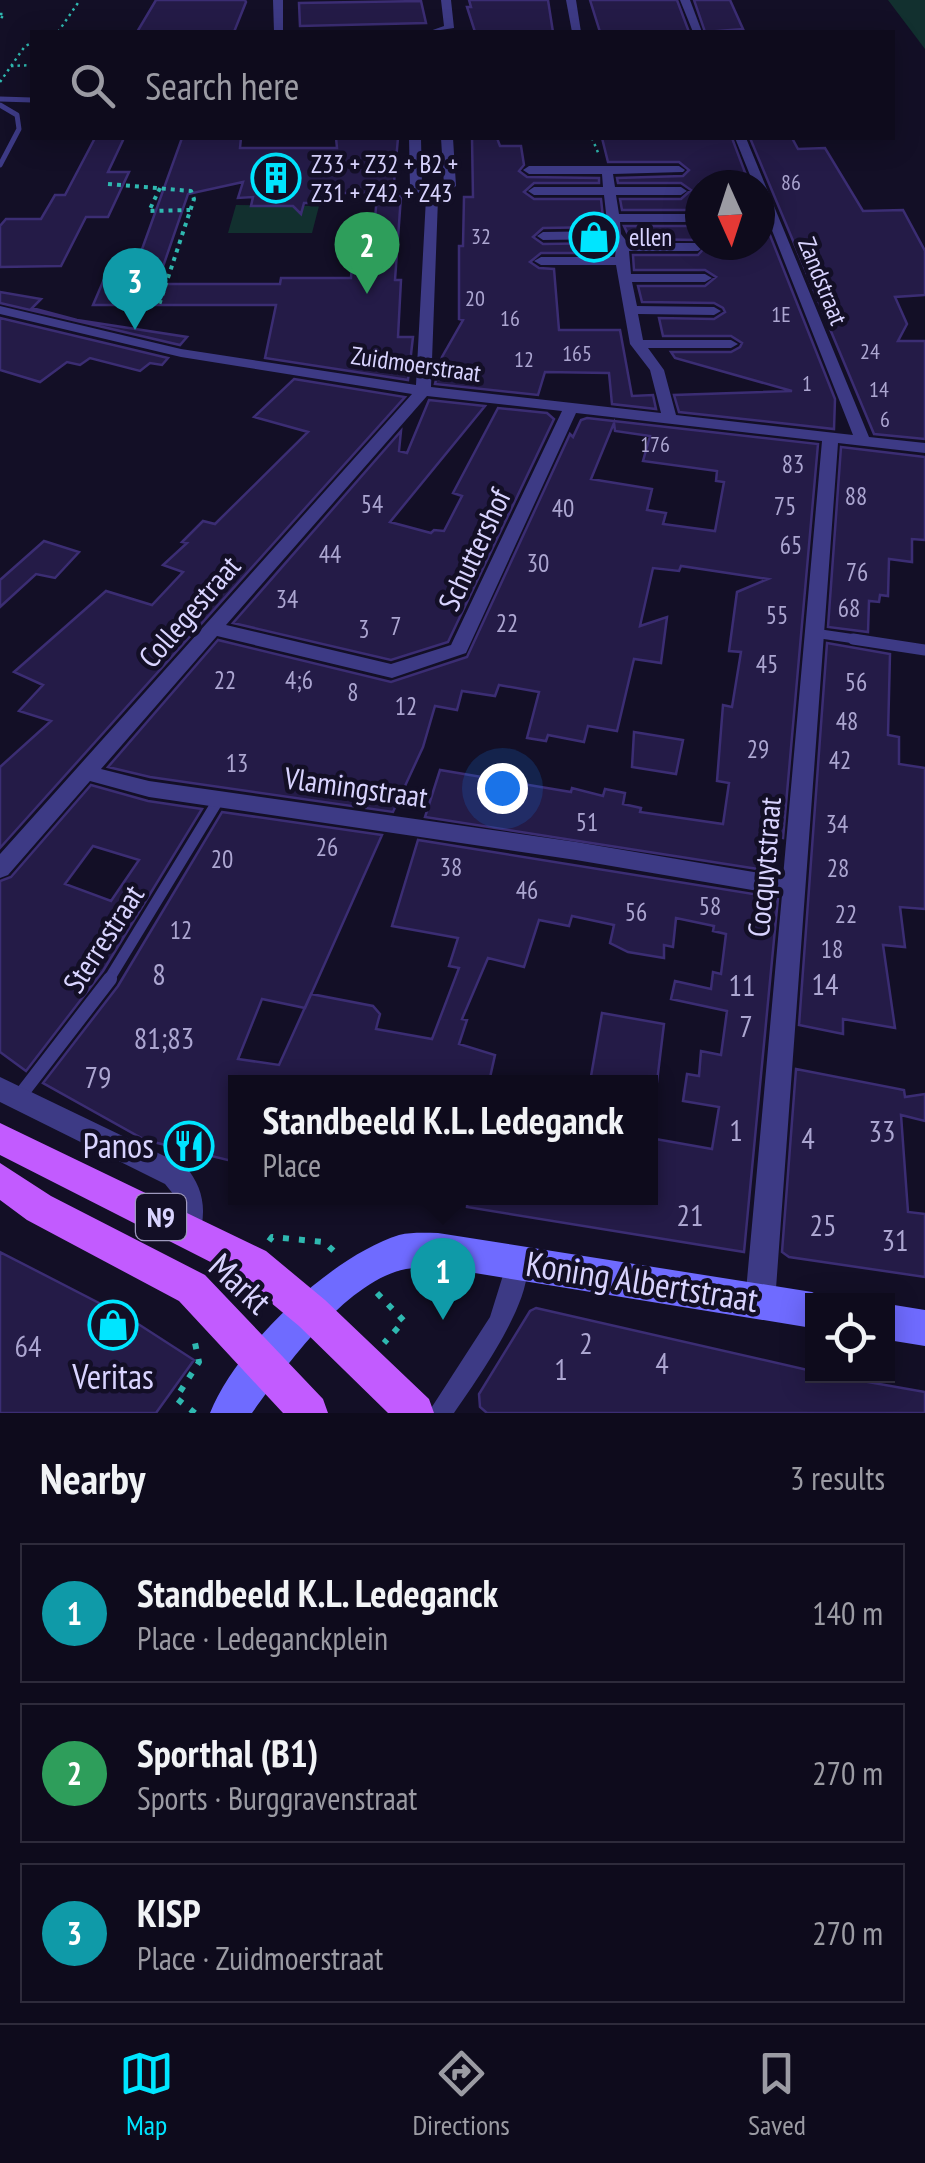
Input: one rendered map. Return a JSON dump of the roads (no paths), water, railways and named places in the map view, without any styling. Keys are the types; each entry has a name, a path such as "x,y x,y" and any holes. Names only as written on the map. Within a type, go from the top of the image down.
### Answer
{"main road":[{"name":"Markt","path":"0,1138 252,1264 312,1313"},
{"name":"Markt","path":"0,1179 40,1208 192,1288 263,1366"},
{"name":"Koning Albertstraat","path":"229,1413 263,1366 312,1313 367,1269 402,1252 438,1250 517,1261 805,1309"},
{"name":"N9","path":"312,1313 415,1413"},
{"path":"895,1323 925,1328"},
{"name":"N9","path":"263,1366 309,1413"}],"street":[{"path":"278,0 279,30"},
{"path":"440,30 450,28 446,0"},
{"path":"571,0 577,30"},
{"path":"685,0 697,30"},
{"path":"415,140 416,187 432,197"},
{"path":"432,197 450,186 447,140"},
{"name":"Zandstraat","path":"742,140 864,440"},
{"path":"529,170 679,170"},
{"path":"608,170 612,218 638,344 657,370 670,420"},
{"path":"534,191 681,191"},
{"path":"423,391 432,197"},
{"path":"612,218 685,218"},
{"path":"543,236 620,247 685,247"},
{"path":"541,261 620,247"},
{"path":"625,278 706,278"},
{"name":"Zuidmoerstraat","path":"0,310 181,353 423,391 925,448"},
{"path":"630,310 714,311"},
{"path":"0,328 20,314"},
{"path":"638,344 730,344"},
{"name":"Collegestraat","path":"0,869 423,391"},
{"name":"Schuttershof","path":"215,629 392,670 459,649 571,408"},
{"name":"Cocquytstraat","path":"760,1302 830,438"},
{"name":"Vlamingstraat","path":"88,773 149,789 499,839 793,888"},
{"name":"Markt","path":"9,1093 175,1175 186,1185 191,1201 187,1230"},
{"path":"440,1413 502,1323 513,1292 517,1261"}],"lane":[{"path":"0,102 30,100"},
{"path":"0,102 16,115 19,129 0,165"},
{"path":"814,633 925,650"},
{"name":"Sterrestraat","path":"9,1093 91,1007 150,918 218,799"}],"place":[{"name":"Z33 + Z32 + B2 + Z31 + Z42 + Z43","path":"276,178"},
{"name":"ellen","path":"594,237"},
{"name":"Sporthal (B1)","path":"367,294"},
{"name":"KISP","path":"135,330"},
{"name":"Panos","path":"189,1146"},
{"name":"Standbeeld K.L. Ledeganck","path":"443,1320"},
{"name":"Veritas","path":"113,1325"}]}
